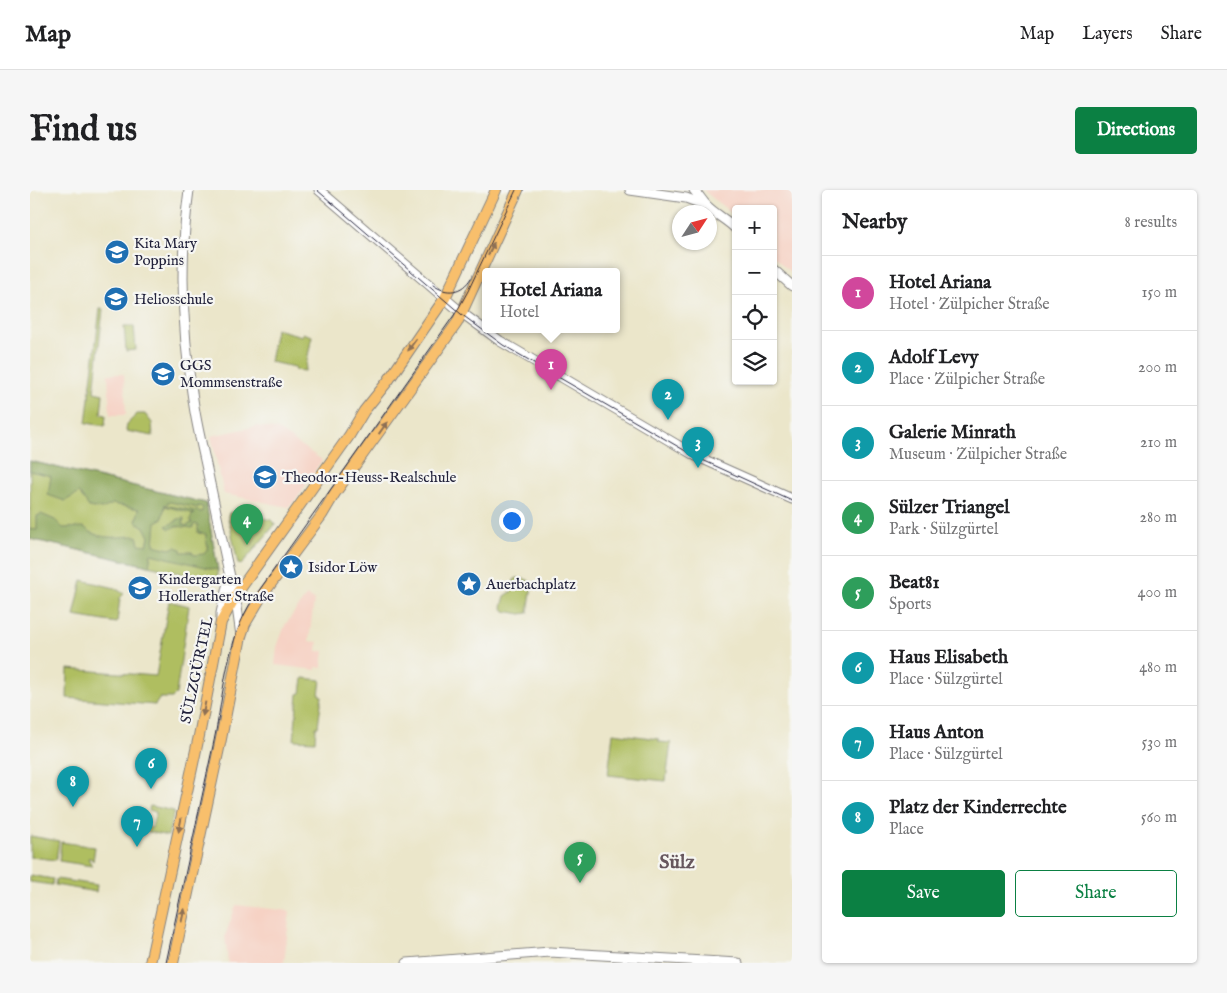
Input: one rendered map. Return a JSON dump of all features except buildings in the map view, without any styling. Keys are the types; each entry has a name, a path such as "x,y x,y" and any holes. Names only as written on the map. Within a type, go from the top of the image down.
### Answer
{"main road":[{"name":"SÜLZGÜRTEL","path":"150,963 223,618 234,597 445,298 496,190"},
{"path":"482,268 518,190"},
{"path":"173,963 241,636 251,613 457,323 482,269"}],"street":[{"path":"189,190 184,239 185,334 194,407 241,636"},
{"path":"319,190 482,329"},
{"path":"630,190 673,193 696,200 705,205"},
{"path":"694,190 701,197 705,205"},
{"path":"718,215 732,225"},
{"path":"718,215 732,231"},
{"path":"777,273 792,286"},
{"path":"489,333 696,456 792,499"},
{"path":"230,577 235,583 246,582"},
{"path":"230,577 221,613 223,618 229,612 237,616"},
{"path":"407,963 550,952 738,963"},
{"path":"582,953 583,963"}],"shaded area":[{"path":"703,190 792,190 792,274 777,260 777,205 732,205 732,214"},
{"path":"108,374 124,374 126,415 110,415"},
{"name":"Theodor-Heuss-Realschule","path":"258,426 278,430 322,460 296,500 288,507 224,494 211,436"},
{"path":"307,595 314,600 309,641 318,642 317,651 324,651 322,668 316,667 316,670 275,665 277,647 285,625"},
{"path":"236,905 290,911 284,963 228,963 225,936"}],"green space":[{"path":"100,309 103,309 94,392 103,394 101,414 106,415 105,426 86,423"},
{"path":"124,326 134,326 136,350 126,351"},
{"path":"276,329 302,336 303,333 312,336 305,371 295,370 295,367 270,362"},
{"path":"137,414 145,414 152,423 153,436 126,431 127,424"},
{"path":"30,461 206,503 218,570 218,580 214,581 30,539"},
{"path":"30,461 206,503 218,570 151,554 149,566 30,539 30,529 37,530 37,516 41,514 55,520 63,528 84,527 96,535 109,537 137,536 139,544 147,545 149,537 144,527 136,522 139,509 113,504 102,509 89,507 79,493 65,501 48,495 51,476 30,471","holes":["170,502 198,508 198,506 203,507 202,512 164,505","165,506 195,514 192,515 190,520 192,523 186,526 183,524 184,518 177,519 177,521 166,526 170,529 176,526 193,528 194,524 198,525 198,533 206,534 207,547 204,554 194,555 192,552 181,552 181,549 176,547 169,549 154,545 156,522 162,519"]},
{"path":"233,512 271,520 275,524 241,565 238,564 228,516 229,513"},
{"path":"517,578 528,580 532,585 528,613 521,614 505,611 502,607 505,596 511,592 514,580"},
{"path":"82,580 115,588 124,594 120,598 117,623 74,616"},
{"path":"169,601 189,606 176,694 172,698 160,698 155,705 67,698 68,669 156,676"},
{"path":"303,678 321,680 319,695 322,696 315,741 294,740 298,694 301,693"},
{"path":"613,733 659,739 659,742 671,743 666,781 608,775"},
{"path":"150,806 174,811 168,836 145,831 146,827 152,828 156,812 149,810"},
{"path":"30,836 59,841 56,860 30,857"},
{"path":"61,842 95,847 93,861 91,858 88,858 92,866 59,861"},
{"path":"30,875 53,879 52,885 30,882"},
{"path":"56,879 97,885 96,892 55,885"}],"tram line":[{"path":"317,190 461,314 482,330"},
{"path":"166,963 214,741 231,650 244,615 253,599 457,311 516,190"},
{"path":"433,285 444,290 454,291 463,287 471,278"},
{"path":"487,333 503,345 696,457 792,501"}],"place":[{"name":"Kita Mary Poppins","path":"117,252"},
{"name":"Heliosschule","path":"116,299"},
{"name":"GGS Mommsenstraße","path":"163,374"},
{"name":"Hotel Ariana","path":"551,390"},
{"name":"Adolf Levy","path":"668,420"},
{"name":"Galerie Minrath","path":"698,468"},
{"name":"Theodor-Heuss-Realschule","path":"265,477"},
{"name":"Sülzer Triangel","path":"247,545"},
{"name":"Isidor Löw","path":"291,567"},
{"name":"Auerbachplatz","path":"469,584"},
{"name":"Kindergarten Hollerather Straße","path":"140,588"},
{"name":"Haus Elisabeth","path":"151,789"},
{"name":"Platz der Kinderrechte","path":"73,807"},
{"name":"Haus Anton","path":"137,847"},
{"name":"Beat81","path":"580,883"}],"district":[{"name":"Sülz","path":"677,862"}]}
